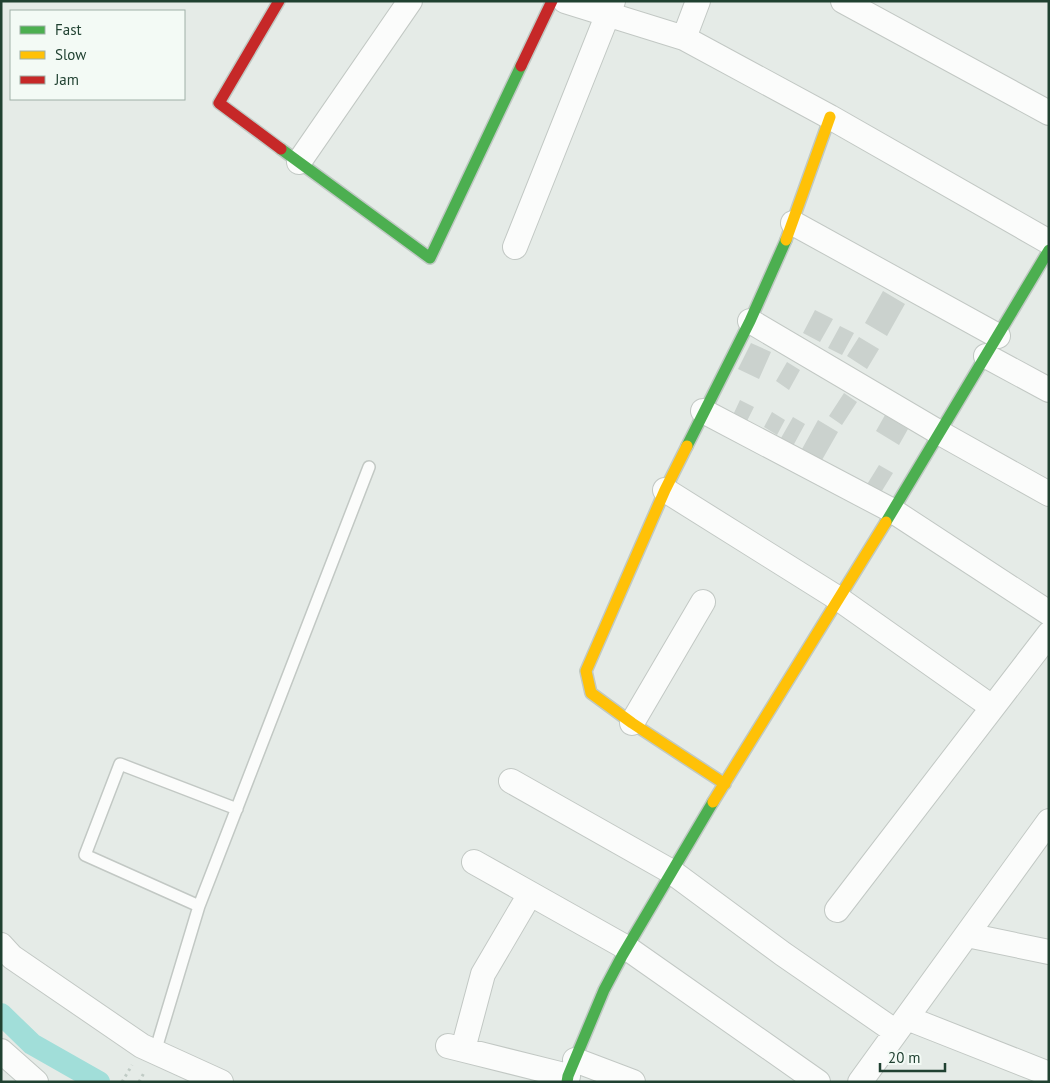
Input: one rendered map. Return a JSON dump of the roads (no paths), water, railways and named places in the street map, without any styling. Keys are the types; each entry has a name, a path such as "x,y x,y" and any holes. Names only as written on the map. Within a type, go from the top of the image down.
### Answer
{"street":[{"path":"279,1 219,103 430,258 552,1"},
{"path":"298,162 410,1"},
{"path":"565,1 610,8 684,38 830,117 1049,242"},
{"path":"684,38 698,1"},
{"path":"843,1 1049,113"},
{"path":"515,246 610,8"},
{"path":"725,784 632,723 591,693 586,671 664,490 750,321 793,224 830,117"},
{"path":"793,224 998,336"},
{"path":"570,1073 604,990 627,948 725,784 893,511 1049,250"},
{"path":"750,321 940,433 1049,494"},
{"path":"986,356 1049,390"},
{"path":"703,411 893,511 1049,613"},
{"path":"664,490 839,599 992,707"},
{"path":"632,723 703,602"},
{"path":"837,910 992,707 1048,637"},
{"path":"511,781 672,872 783,954 901,1025 1049,1076 1047,1082"},
{"path":"860,1082 1048,823"},
{"path":"474,862 627,948 818,1082"},
{"path":"530,894 483,974 455,1047 570,1073 633,1082"},
{"path":"967,935 1049,952"},
{"path":"1,945 12,957 142,1046 146,1054 221,1082"},
{"path":"1,1051 36,1082"}],"lane":[{"path":"146,1054 199,906 369,468"},
{"path":"199,906 85,855 120,764 237,809"}],"waterway":[{"path":"1,1014 32,1044 99,1082"}]}
